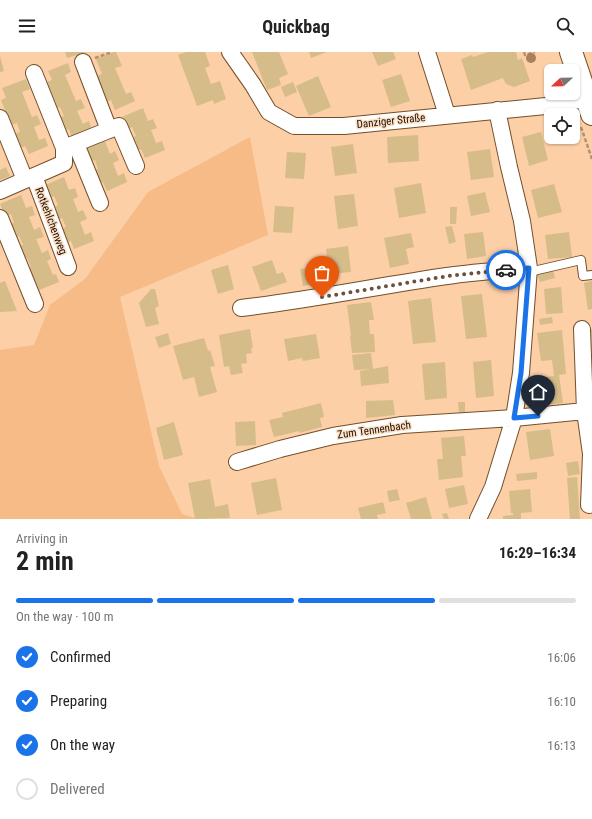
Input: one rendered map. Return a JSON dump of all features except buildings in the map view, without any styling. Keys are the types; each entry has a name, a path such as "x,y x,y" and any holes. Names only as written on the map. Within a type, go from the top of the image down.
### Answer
{"main road":[{"path":"571,52 583,104"}],"street":[{"name":"Danziger Straße","path":"230,52 253,85 269,112 294,126 344,126 497,110 583,104"},
{"path":"427,52 447,115"},
{"path":"83,62 109,130"},
{"path":"34,73 100,203"},
{"path":"478,519 493,487 514,418 521,373 529,270 522,221 497,110"},
{"name":"Rotkehlchenweg","path":"0,118 29,178 68,267"},
{"path":"70,146 119,126 136,166"},
{"name":"Rotkehlchenweg","path":"0,191 64,163 70,146"},
{"path":"0,218 35,304"},
{"path":"241,308 448,276 529,270"},
{"path":"582,329 585,411 591,454 589,505"},
{"name":"Zum Tennenbach","path":"237,462 333,436 402,425 514,418 585,411"}],"lane":[{"path":"529,270 582,260 584,276 592,275"}],"path":[{"path":"524,52 525,55 535,52"},
{"path":"583,104 592,159"}],"shaded area":[{"path":"250,137 268,235 120,297 159,466 182,514 198,519 0,519 0,350 34,345 50,305 85,279 148,192"}],"way so far":[{"path":"322,297 448,276 506,270"}],"route":[{"path":"506,270 529,268 521,373 514,418 538,416"}]}
